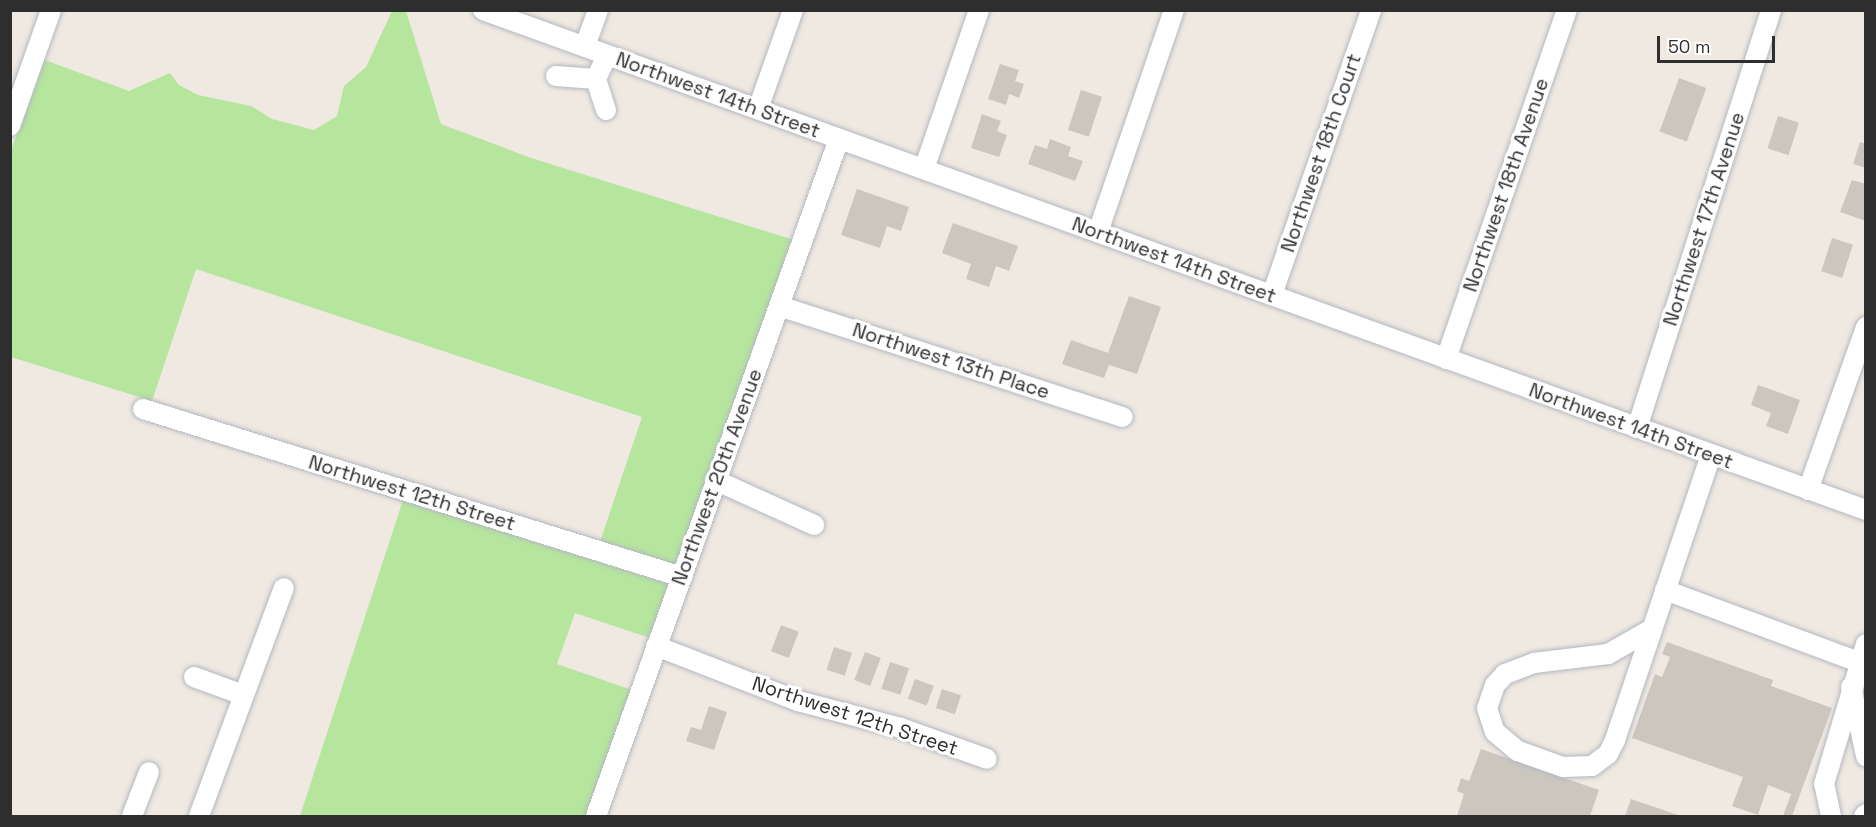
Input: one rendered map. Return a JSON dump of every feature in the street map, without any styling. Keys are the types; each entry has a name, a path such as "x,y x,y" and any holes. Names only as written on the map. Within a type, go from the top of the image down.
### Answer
{"street":[{"path":"10,126 51,10"},
{"name":"Northwest 14th Street","path":"483,10 1866,510"},
{"path":"585,46 598,10"},
{"path":"758,109 793,10"},
{"path":"924,169 979,10"},
{"path":"1098,232 1174,10"},
{"name":"Northwest 18th Court","path":"1272,296 1371,10"},
{"name":"Northwest 18th Avenue","path":"1446,358 1567,10"},
{"name":"Northwest 17th Avenue","path":"1637,428 1771,10"},
{"path":"606,110 596,79 608,55"},
{"path":"556,76 596,79"},
{"name":"Northwest 20th Avenue","path":"596,816 839,139"},
{"name":"Northwest 13th Place","path":"779,306 1123,417"},
{"path":"1808,490 1866,327"},
{"name":"Northwest 12th Street","path":"143,409 682,577"},
{"path":"1652,629 1608,654 1534,663 1505,674 1488,702 1495,732 1518,751 1563,766 1600,763 1615,741 1711,455"},
{"path":"716,480 814,525"},
{"path":"199,816 284,588"},
{"path":"1665,590 1862,653 1824,784 1831,816"},
{"name":"Northwest 12th Street","path":"656,646 798,701 901,728 987,759"},
{"path":"194,677 243,695"},
{"path":"1851,685 1866,756"},
{"path":"132,816 149,772"}],"green space":[{"path":"392,11 406,11 441,124 531,158 794,240 677,566 600,542 642,417 196,269 152,401 11,357 11,151 42,59 129,91 170,73 179,85 198,95 251,106 272,119 314,130 337,116 344,86 366,67"},
{"path":"403,500 671,583 650,638 575,613 557,664 632,690 588,816 300,816"}],"building":[{"path":"1000,64 1019,70 1015,81 1024,84 1019,98 1009,94 1006,105 988,99"},
{"path":"1679,78 1706,88 1687,141 1660,132"},
{"path":"1081,90 1102,97 1089,137 1068,130"},
{"path":"982,114 1001,121 997,131 1007,135 999,157 971,148"},
{"path":"1778,116 1799,123 1788,155 1767,148"},
{"path":"1050,139 1071,147 1068,156 1083,161 1075,181 1028,164 1035,145 1047,149"},
{"path":"1860,142 1866,144 1866,168 1853,164"},
{"path":"1852,180 1866,184 1866,221 1840,212"},
{"path":"857,189 909,207 901,231 887,226 880,248 841,235"},
{"path":"953,223 1018,246 1009,271 996,266 989,287 966,279 971,264 942,253"},
{"path":"1832,238 1853,245 1842,278 1821,271"},
{"path":"1129,296 1161,307 1137,374 1109,365 1104,378 1062,364 1071,340 1108,353"},
{"path":"1758,385 1800,400 1788,434 1766,426 1771,413 1751,405"},
{"path":"781,625 799,632 789,658 771,651"},
{"path":"1667,642 1773,680 1771,686 1832,708 1792,816 1783,816 1791,794 1768,785 1758,815 1732,806 1743,777 1632,738 1655,674 1662,677 1670,657 1662,654"},
{"path":"834,647 852,653 845,676 827,670"},
{"path":"865,652 881,658 870,686 854,680"},
{"path":"890,662 909,668 900,695 881,689"},
{"path":"915,679 934,686 927,706 908,699"},
{"path":"942,689 961,695 955,714 936,708"},
{"path":"709,706 727,712 714,750 686,741 691,727 701,730"},
{"path":"1481,749 1599,790 1590,816 1457,816 1464,794 1457,791 1461,778 1469,781"},
{"path":"1631,799 1681,816 1625,816"}]}
